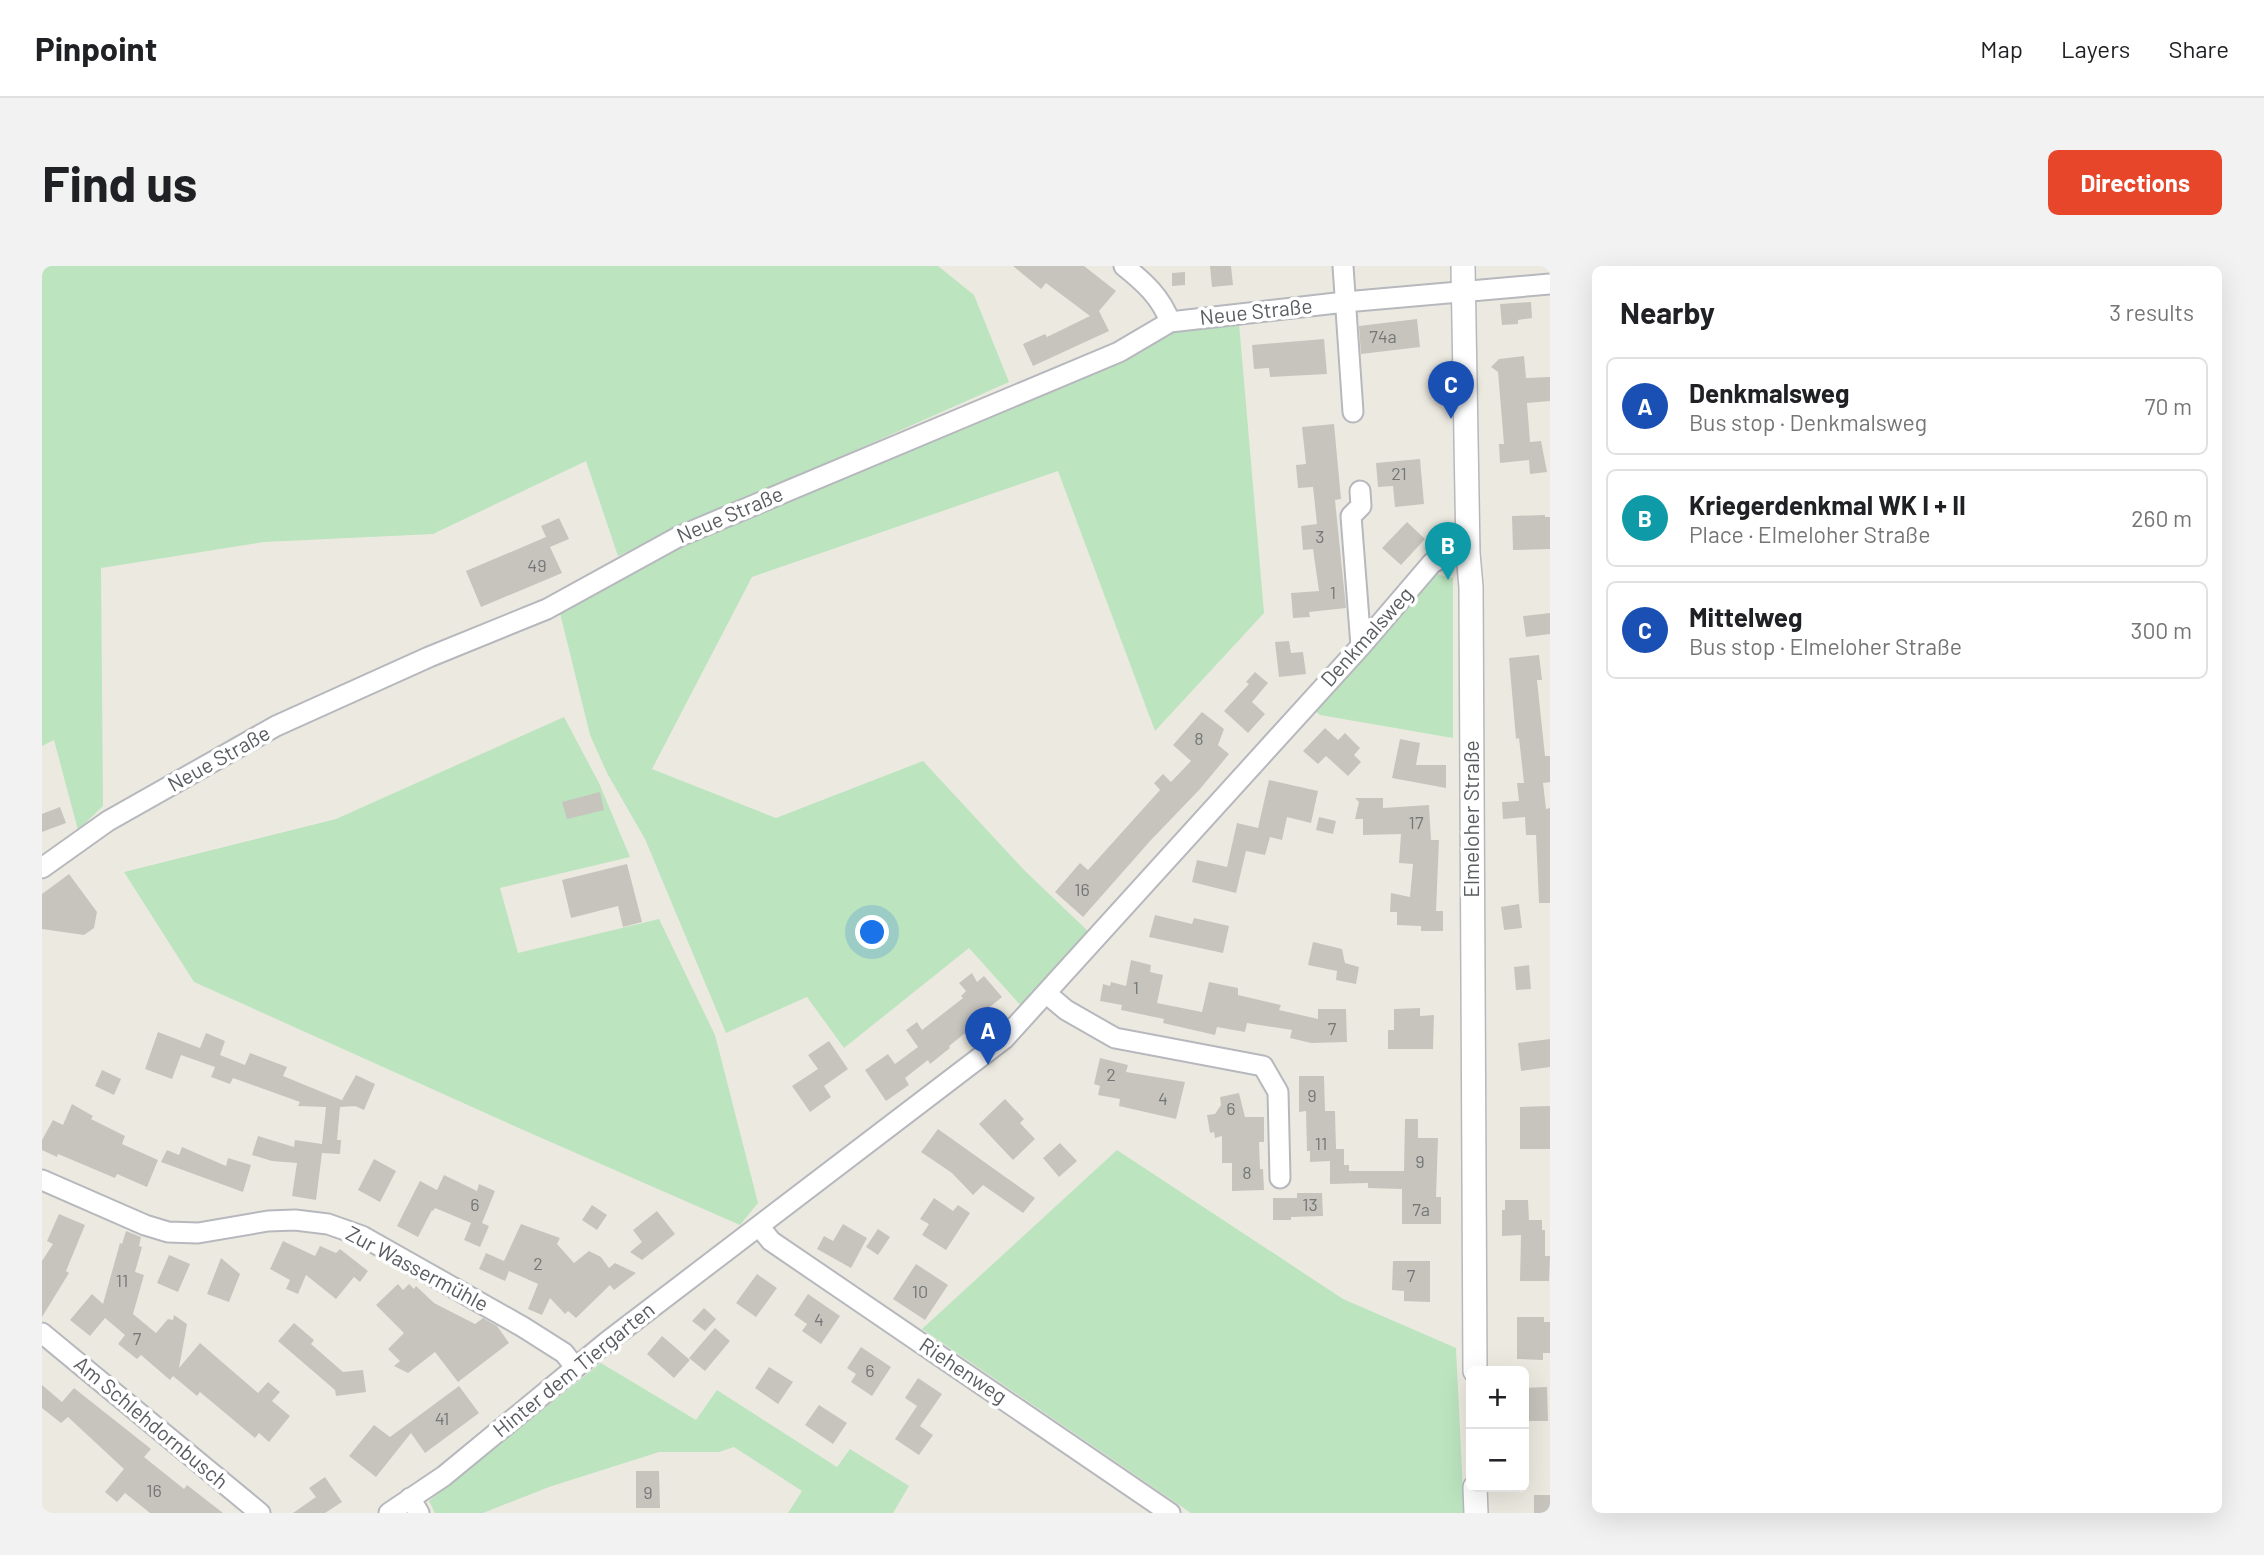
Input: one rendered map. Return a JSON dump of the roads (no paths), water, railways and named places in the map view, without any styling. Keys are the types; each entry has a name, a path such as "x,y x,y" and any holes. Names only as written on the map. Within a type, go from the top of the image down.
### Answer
{"street":[{"path":"1124,266 1147,285 1165,308 1170,322"},
{"path":"1343,266 1353,412"},
{"name":"Elmeloher Straße","path":"1464,266 1468,553 1471,587 1475,1366"},
{"name":"Neue Straße","path":"42,868 108,821 276,726 429,657 547,609 678,537 1119,352 1170,322 1345,302 1550,284"},
{"path":"1360,491 1361,506 1351,516 1361,646"},
{"name":"Denkmalsweg","path":"759,1226 1004,1038 1047,994 1243,773 1361,646 1432,563 1449,554 1468,553"},
{"path":"1047,994 1066,1010 1115,1038 1263,1066 1278,1092 1280,1178"},
{"name":"Zur Wassermühle","path":"42,1180 145,1225 168,1232 198,1233 268,1221 295,1220 328,1224 362,1236 523,1327 564,1353 575,1367"},
{"name":"Hinter dem Tiergarten","path":"389,1513 414,1506 444,1476 575,1367 759,1226"},
{"name":"Riehenweg","path":"759,1226 771,1241 1170,1513"},
{"name":"Am Schlehdornbusch","path":"42,1333 260,1513"},
{"path":"1475,1492 1476,1513"}],"place":[{"name":"Mittelweg","path":"1451,419"},
{"name":"Kriegerdenkmal WK I + II","path":"1448,580"},
{"name":"Denkmalsweg","path":"988,1065"}]}
